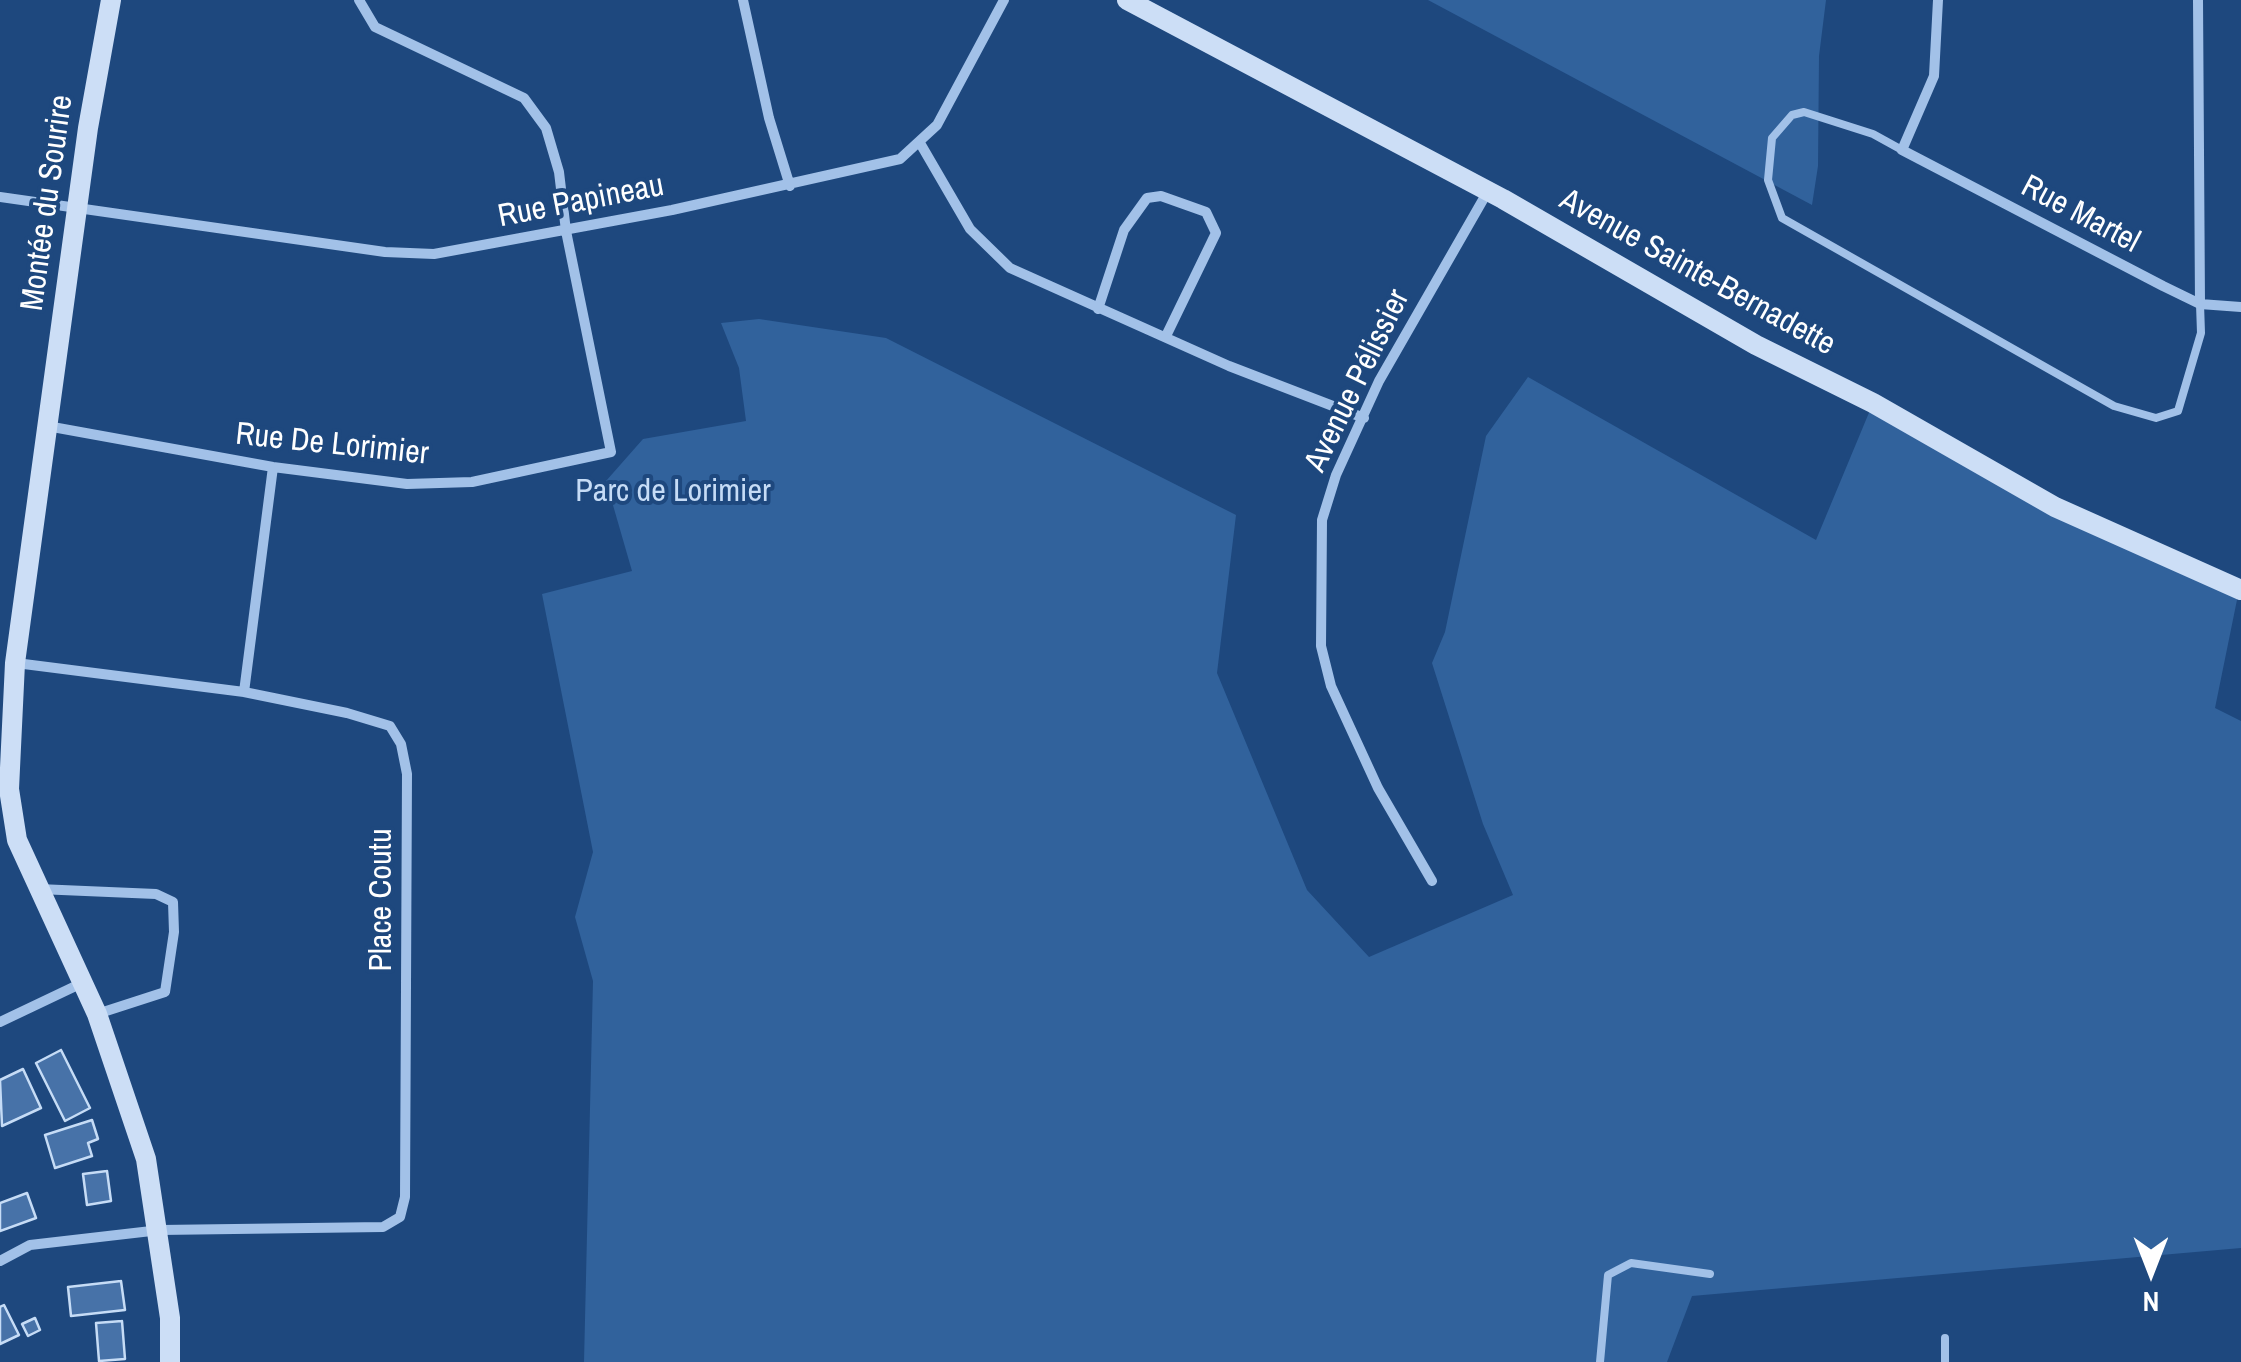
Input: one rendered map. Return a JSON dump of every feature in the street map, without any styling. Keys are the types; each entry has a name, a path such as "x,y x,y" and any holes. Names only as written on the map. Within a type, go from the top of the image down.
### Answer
{"street":[{"name":"Montée du Sourire","path":"111,0 14,663 9,790 18,840 97,1014 146,1159 160,1230 170,1318 170,1362"},
{"path":"359,0 375,27 504,87 533,108 554,146 566,231"},
{"path":"742,0 768,118 790,186"},
{"path":"1004,0 936,125 920,144 970,229 1010,268 1229,366 1364,418"},
{"name":"Avenue Sainte-Bernadette","path":"1126,0 1488,191 2055,507 2241,590"},
{"path":"1902,150 1934,76 1938,0"},
{"path":"2198,0 2200,304"},
{"name":"Rue Papineau","path":"0,197 385,252 434,254 790,186 900,159 920,144"},
{"name":"Rue Martel","path":"1902,150 2200,304 2241,307"},
{"name":"Avenue Pélissier","path":"1432,882 1378,788 1331,686 1321,646 1322,520 1336,475 1406,331 1488,191"},
{"path":"1098,308 1124,230 1147,198 1160,196 1206,212 1216,233 1166,336"},
{"name":"Rue De Lorimier","path":"47,426 273,467 426,484 472,482 611,452 566,231"},
{"path":"244,692 273,467"},
{"name":"Place Coutu","path":"14,663 244,692 390,726 401,744 408,774 404,1197 400,1217 382,1226 160,1230"},
{"path":"37,888 156,894 173,902 165,992 97,1014"},
{"path":"0,1022 83,983"},
{"path":"0,1261 30,1245 160,1230"}],"lane":[{"path":"1902,150 1873,134 1804,112 1792,116 1772,138 1768,180 1782,218 2114,406 2156,418 2178,411 2201,333 2200,304"},
{"path":"1600,1362 1608,1275 1630,1263 1710,1274"},
{"path":"1945,1338 1945,1362"}],"green space":[{"path":"1428,0 1826,0 1819,56 1818,166 1812,205"},
{"name":"Parc de Lorimier","path":"759,319 886,338 1236,515 1217,673 1307,890 1369,957 1513,895 1483,824 1432,663 1445,632 1486,436 1528,377 1816,540 1873,403 2239,590 2215,708 2241,721 2241,1248 1692,1296 1667,1362 584,1362 593,981 575,917 593,852 542,594 632,571 606,481 643,439 746,421 739,368 721,323"}],"building":[{"path":"61,1050 90,1108 65,1121 36,1063"},
{"path":"23,1069 41,1108 2,1126 0,1080"},
{"path":"92,1120 98,1139 88,1143 92,1156 55,1168 45,1135"},
{"path":"107,1171 111,1201 87,1205 83,1174"},
{"path":"27,1193 36,1218 0,1231 0,1203"},
{"path":"121,1281 125,1310 71,1316 68,1287"},
{"path":"4,1305 19,1335 0,1344 0,1307"},
{"path":"35,1318 40,1330 28,1336 22,1324"},
{"path":"122,1321 125,1359 99,1361 96,1323"}]}
